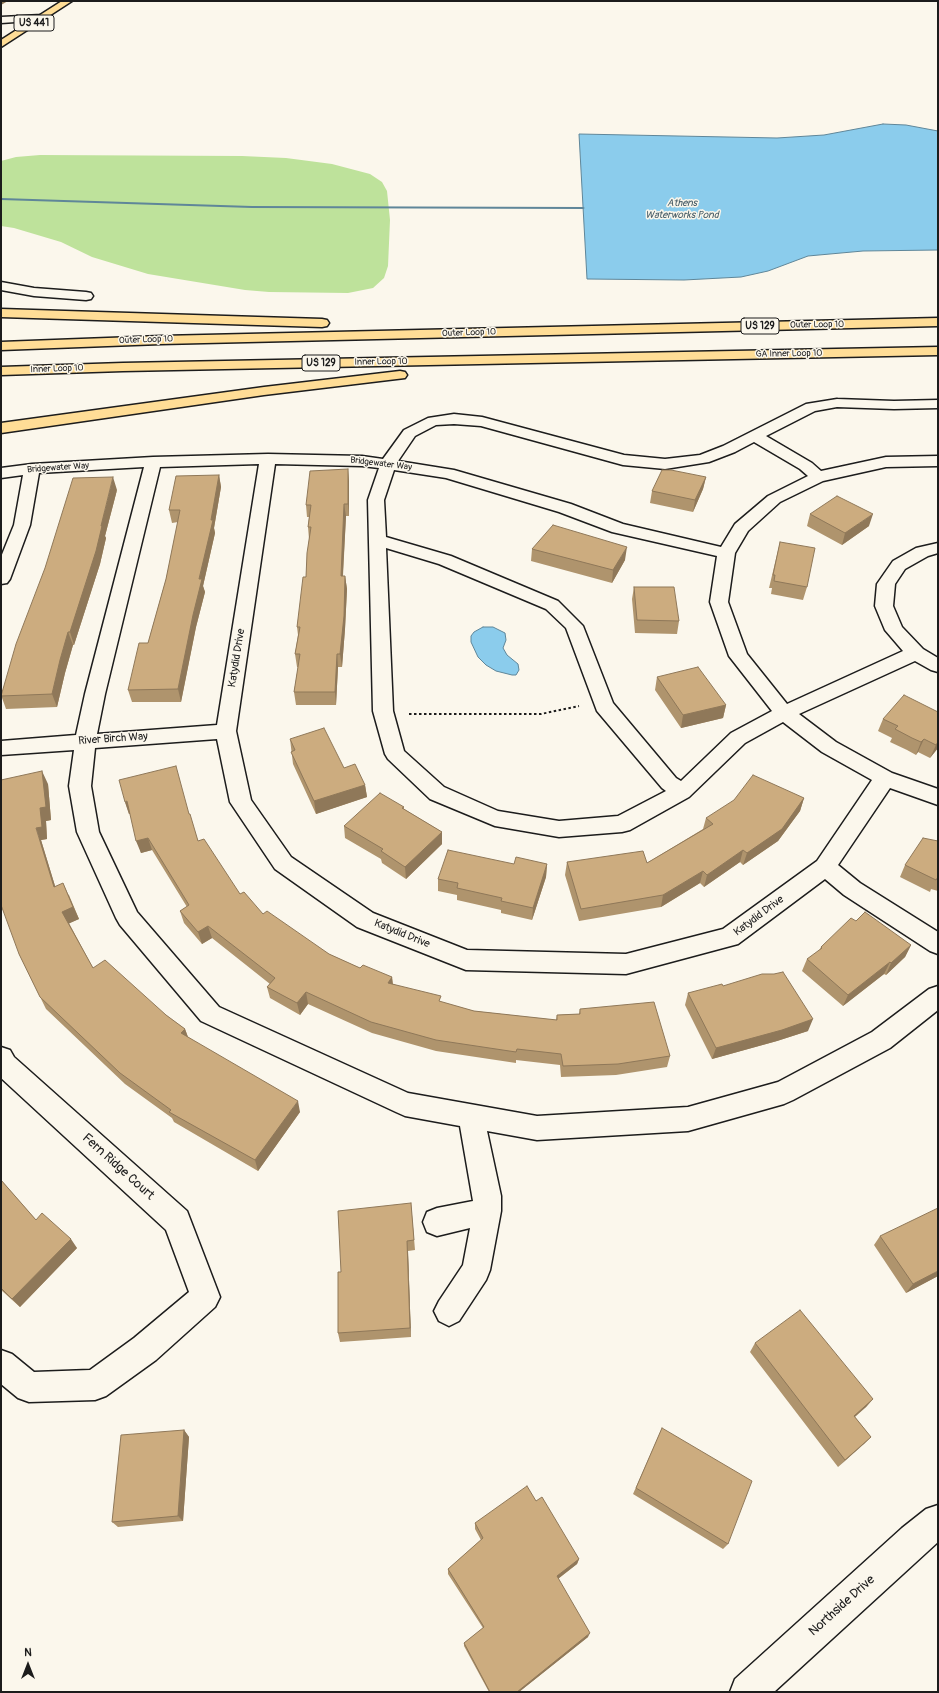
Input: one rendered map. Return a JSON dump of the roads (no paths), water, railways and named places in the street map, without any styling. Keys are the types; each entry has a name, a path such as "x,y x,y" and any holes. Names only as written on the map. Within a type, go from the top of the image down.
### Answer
{"highway":[{"name":"US 441","path":"1,44 68,1"},
{"path":"1,313 581,329"},
{"name":"Outer Loop 10","path":"1,346 161,340 415,335 581,329 938,322"},
{"name":"GA Inner Loop 10","path":"640,358 938,351"},
{"path":"1,428 374,377 640,358"},
{"name":"Inner Loop 10","path":"1,371 123,367 640,358"}],"street":[{"path":"1,20 42,18"},
{"path":"1,286 34,292 86,296"},
{"path":"916,653 784,712 738,738 682,792 622,824 559,829 495,818 437,793 396,754 383,711 376,500 388,464 409,432 433,421 454,419 482,422 623,460 665,464 703,459 729,449 811,408 836,403 894,405 938,404"},
{"path":"755,436 806,466 818,477"},
{"name":"Bridgewater Way","path":"1,473 32,469 152,462 268,459 362,460 448,473 565,508 618,528 726,553"},
{"name":"Katydid Drive","path":"268,459 226,731 240,802 283,863 366,920 466,960 626,964 730,937 825,867 885,778"},
{"path":"938,461 886,462 818,477 774,499 741,528 726,553 719,602 738,656 784,712 830,747 885,778 938,797"},
{"path":"152,462 97,686 85,742 80,786 88,832 128,918 210,1014 405,1104 538,1128 688,1118 784,1092 880,1040 938,996"},
{"path":"1,579 22,525 32,469"},
{"path":"1,531 22,525"},
{"path":"377,540 445,560 552,605 574,626 604,706 669,783 682,792"},
{"path":"938,548 922,552 899,565 886,584 884,606 894,630 916,653 938,666"},
{"name":"River Birch Way","path":"1,748 226,731"},
{"path":"825,867 852,889 938,944"},
{"name":"Fern Ridge Court","path":"1,1058 5,1065 177,1221 204,1297 145,1349 95,1385 29,1387 1,1365"},
{"path":"449,1311 476,1270 487,1211 487,1196 471,1116"},
{"path":"437,1222 487,1211"},
{"name":"Northside Drive","path":"748,1692 914,1540 938,1521"}],"water":[{"name":"Athens Waterworks Pond","path":"883,124 906,125 938,131 938,250 863,251 808,256 768,271 741,277 684,280 587,279 579,134 777,138 824,135"},
{"path":"483,627 493,627 505,633 506,640 503,648 507,655 518,664 519,670 516,675 496,671 486,665 478,657 471,642 471,636 474,632"}],"waterway":[{"path":"1,199 252,207 583,208"}]}
